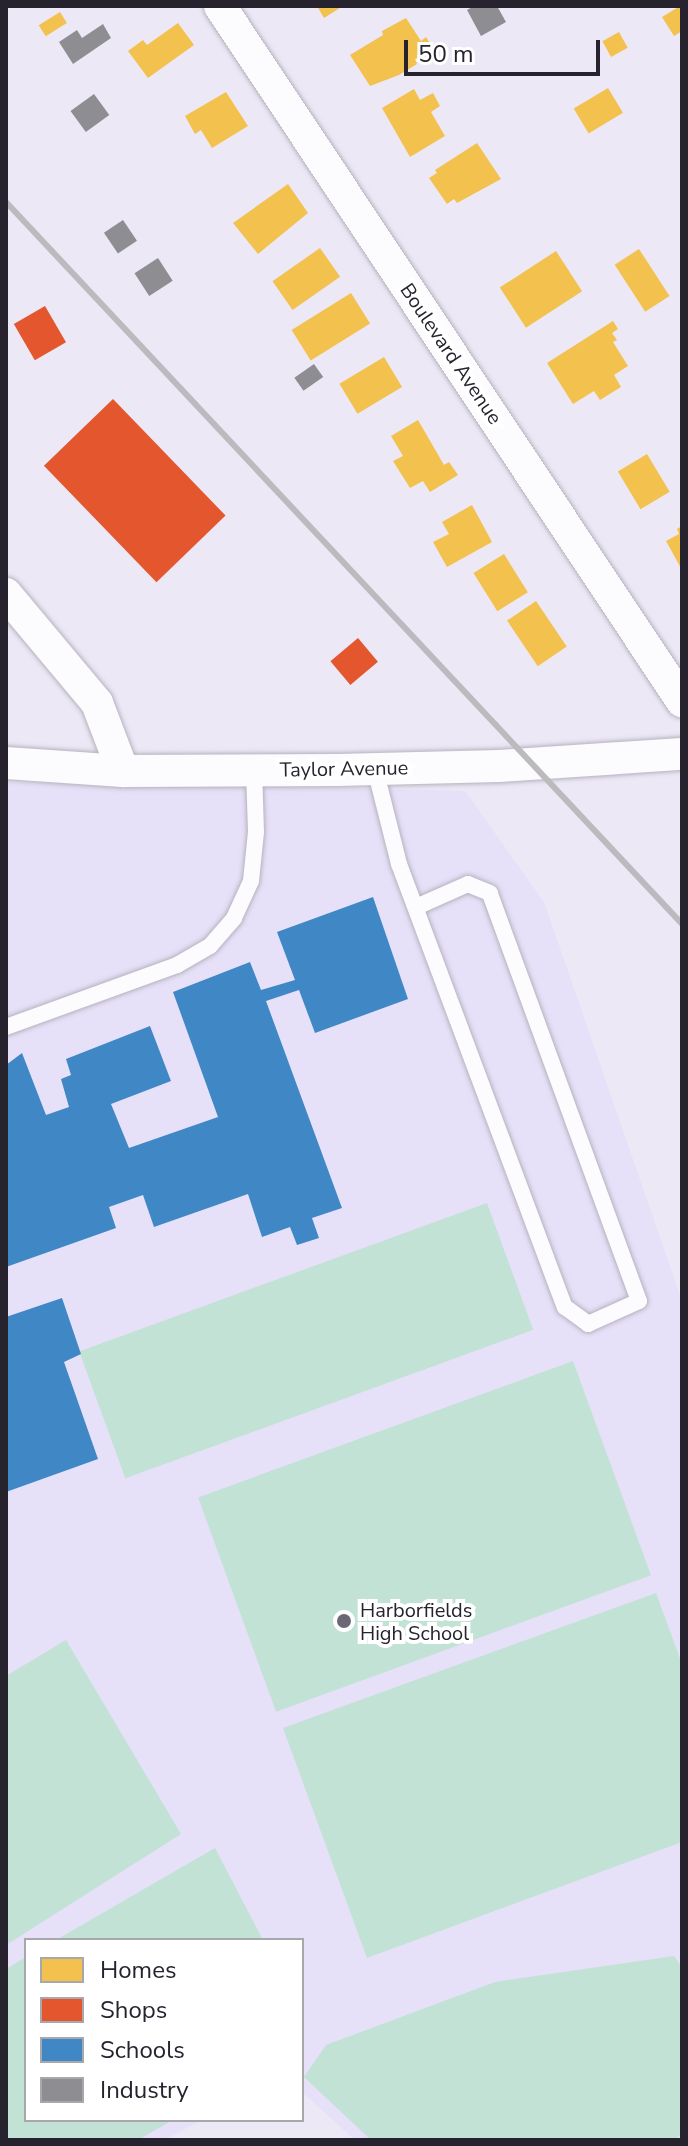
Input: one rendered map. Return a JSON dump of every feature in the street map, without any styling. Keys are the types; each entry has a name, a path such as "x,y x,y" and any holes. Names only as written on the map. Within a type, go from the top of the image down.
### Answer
{"street":[{"name":"Boulevard Avenue","path":"220,6 682,701"},
{"path":"6,594 97,703 123,771"},
{"name":"Taylor Avenue","path":"6,763 123,771 375,769 499,766 682,754"}],"lane":[{"path":"375,769 399,864 565,1307 588,1324 639,1301 490,893 468,884 416,907"},
{"path":"6,1027 177,965 210,946 234,918 251,881 256,832 254,770"}],"shaded area":[{"name":"Harborfields High School","path":"87,782 465,791 544,902 682,1301 682,2140 355,2140 304,2094 304,1938 24,1938 24,2122 198,2122 164,2140 6,2140 6,783"}],"green space":[{"path":"487,1203 533,1330 125,1478 79,1351"},
{"path":"573,1361 651,1575 276,1712 198,1497"},
{"path":"656,1593 682,1664 682,1842 367,1958 283,1728"},
{"path":"66,1640 181,1834 6,1945 6,1676"},
{"path":"215,1848 262,1938 59,1938"},
{"path":"674,1956 682,1968 682,2133 675,2140 371,2140 304,2077 326,2045 495,1982"},
{"path":"24,1958 24,2122 170,2122 138,2140 6,2140 6,1969"}],"building: Homes":[{"path":"317,6 343,6 324,18"},
{"path":"680,6 682,31 674,36 662,17"},
{"path":"60,12 67,23 46,36 39,25"},
{"path":"406,18 421,41 426,37 433,48 415,59 417,64 399,75 370,86 350,55"},
{"path":"178,23 194,45 148,78 128,51 143,40 147,45"},
{"path":"619,32 628,48 611,57 602,41"},
{"path":"608,88 623,113 589,133 574,109"},
{"path":"414,89 420,100 433,93 440,106 431,112 445,136 410,157 382,108"},
{"path":"226,92 248,126 212,148 201,130 195,134 185,116"},
{"path":"477,143 501,179 457,203 454,199 447,204 429,178 437,173 435,170"},
{"path":"288,184 308,213 258,254 233,223"},
{"path":"320,248 340,277 293,310 272,281"},
{"path":"639,249 669,296 645,312 615,265"},
{"path":"556,251 582,291 526,328 500,287"},
{"path":"351,293 370,324 311,361 292,330"},
{"path":"613,321 618,329 612,333 617,340 613,342 628,366 614,375 621,387 600,400 594,391 573,404 547,363"},
{"path":"384,357 402,387 357,414 339,384"},
{"path":"418,420 444,465 449,462 458,475 430,492 423,481 410,488 393,461 403,456 391,436"},
{"path":"647,454 670,492 641,509 618,472"},
{"path":"472,505 492,542 447,567 433,542 449,534 442,522"},
{"path":"682,526 682,570 666,541 679,534 677,529"},
{"path":"504,554 528,592 497,611 473,573"},
{"path":"536,601 567,647 538,666 507,621"}],"building: Shops":[{"path":"45,306 66,342 35,360 14,324"},
{"path":"113,399 226,516 156,582 44,466"},
{"path":"358,638 378,662 350,685 330,661"}],"building: Schools":[{"path":"373,897 408,999 315,1033 299,990 266,1001 342,1208 312,1218 319,1238 297,1245 290,1227 262,1237 248,1194 154,1227 143,1195 109,1207 116,1228 6,1267 6,1065 22,1053 46,1115 69,1107 61,1079 71,1075 66,1059 150,1026 171,1081 111,1104 129,1148 218,1117 173,992 250,962 261,990 295,980 277,932"},
{"path":"62,1298 81,1354 64,1362 98,1459 6,1492 6,1317"}],"building: Industry":[{"path":"474,6 497,6 506,22 481,36 467,10"},
{"path":"103,24 111,38 73,64 59,42 77,30 82,38"},
{"path":"94,94 109,115 86,132 71,111"},
{"path":"123,220 137,241 118,254 104,233"},
{"path":"158,258 173,281 149,296 135,273"},
{"path":"314,364 323,377 304,391 294,378"}],"railway":[{"path":"6,202 682,924"}],"place":[{"name":"Harborfields High School","path":"344,1621"}]}
